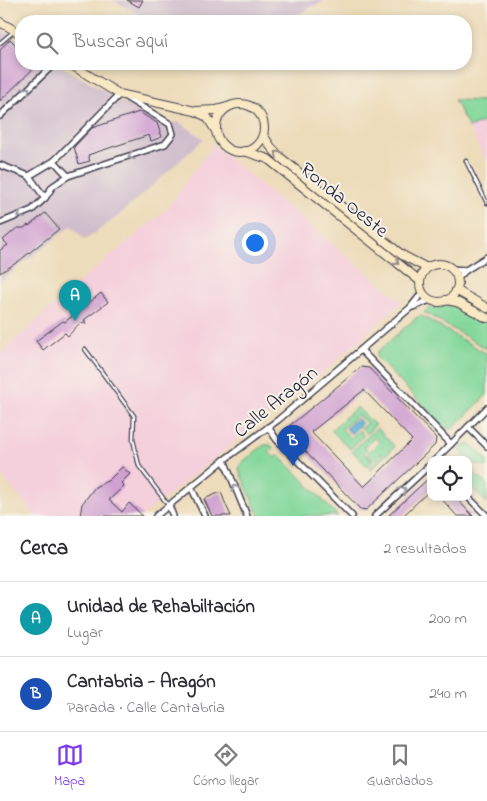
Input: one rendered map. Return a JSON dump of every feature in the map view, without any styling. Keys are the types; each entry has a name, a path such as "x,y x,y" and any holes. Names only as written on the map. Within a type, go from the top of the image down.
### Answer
{"main road":[{"path":"0,22 15,30"},
{"path":"80,70 119,94 195,111 207,117 219,138 229,149 244,151 256,146 263,135 263,120 254,108 240,104 216,110 195,111"},
{"path":"216,131 220,115 232,105"},
{"name":"Ronda Oeste","path":"263,135 277,154 404,257 427,268"},
{"name":"Ronda Oeste","path":"244,151 268,159 420,281"},
{"path":"446,300 456,290 457,279 452,269 440,264 427,268 420,281 422,293 430,300 446,300 462,304 487,318"},
{"path":"456,290 487,308"}],"street":[{"path":"0,116 48,70"},
{"path":"0,223 32,210 45,198 53,186 68,176 165,144 173,134 170,124 119,94 54,161 29,176"},
{"path":"54,161 68,176"},
{"path":"0,165 29,176 45,198"},
{"path":"457,279 466,270 487,257"},
{"path":"452,269 466,270"},
{"name":"Calle Aragón","path":"156,516 224,460 268,428 410,308 422,293"},
{"name":"Calle Aragón","path":"410,308 430,300"},
{"path":"361,350 451,444"},
{"path":"439,456 487,408"},
{"path":"468,427 487,446"},
{"path":"268,428 277,440 352,516"},
{"path":"224,460 247,516"},
{"path":"375,516 427,468"},
{"path":"191,487 205,516"},
{"path":"472,501 487,516"},
{"path":"169,506 174,516"}],"lane":[{"path":"0,43 6,37 15,34"},
{"path":"466,161 487,204"},
{"path":"85,349 134,416 133,439 139,466 169,506"}],"shaded area":[{"path":"112,0 326,0 296,15 141,15"},
{"path":"0,29 15,38 15,70 68,70 106,92 119,103 122,102 162,124 179,122 204,139 117,217 85,240 71,226 0,281"},
{"path":"454,100 487,101 487,163 469,128"},
{"path":"213,145 402,302 326,370 142,516 35,516 0,473 0,354 85,277 165,211"}],"green space":[{"path":"454,100 487,101 487,120 469,128"},
{"path":"448,305 463,308 487,323 487,349 424,312 431,307 439,308"},
{"path":"422,316 487,354 487,395 452,429 445,428 377,358 377,352 417,317"},
{"path":"357,407 375,425 367,434 361,428 367,423 357,415 342,429 351,438 359,430 364,436 350,449 331,430"},
{"path":"377,428 395,447 370,470 369,468 383,454 373,461 367,454 379,442 375,437 364,447 367,450 364,453 372,462 367,466 352,451"},
{"path":"465,444 472,445 487,460 487,467 474,464 472,456 465,456 459,450"},
{"path":"264,445 271,445 273,448 269,452 275,458 279,455 338,516 259,516 239,470 241,463"},
{"path":"472,470 487,485 487,503 472,487"}],"water":[{"path":"357,418 362,423 351,434 346,428"}],"building":[{"path":"127,0 143,0 139,7"},
{"path":"10,39 15,44 15,70 32,70 0,101 0,50"},
{"path":"139,112 157,123 162,137 151,141 149,135 88,155 90,161 79,164 74,147 92,128"},
{"path":"45,213 59,229 19,261 0,273 0,250 8,245 3,240 17,228 29,226"},
{"path":"101,293 108,302 84,320 86,324 80,323 68,336 65,333 43,350 36,341 63,321 65,322"},
{"path":"361,367 369,368 436,438 435,445 366,510 360,509 287,432 288,427","holes":["364,390 412,440 364,487 311,432"]},
{"path":"122,467 130,474 121,483 124,486 109,500 122,512 129,503 143,516 80,516 82,504 95,487 109,480"},
{"path":"427,480 427,493 403,516 388,516"},
{"path":"221,492 231,516 212,516 204,499"},
{"path":"444,501 459,501 473,516 457,516"}],"place":[{"name":"Unidad de Rehabiltación","path":"75,321"},
{"name":"Cantabria - Aragón","path":"293,466"}]}
